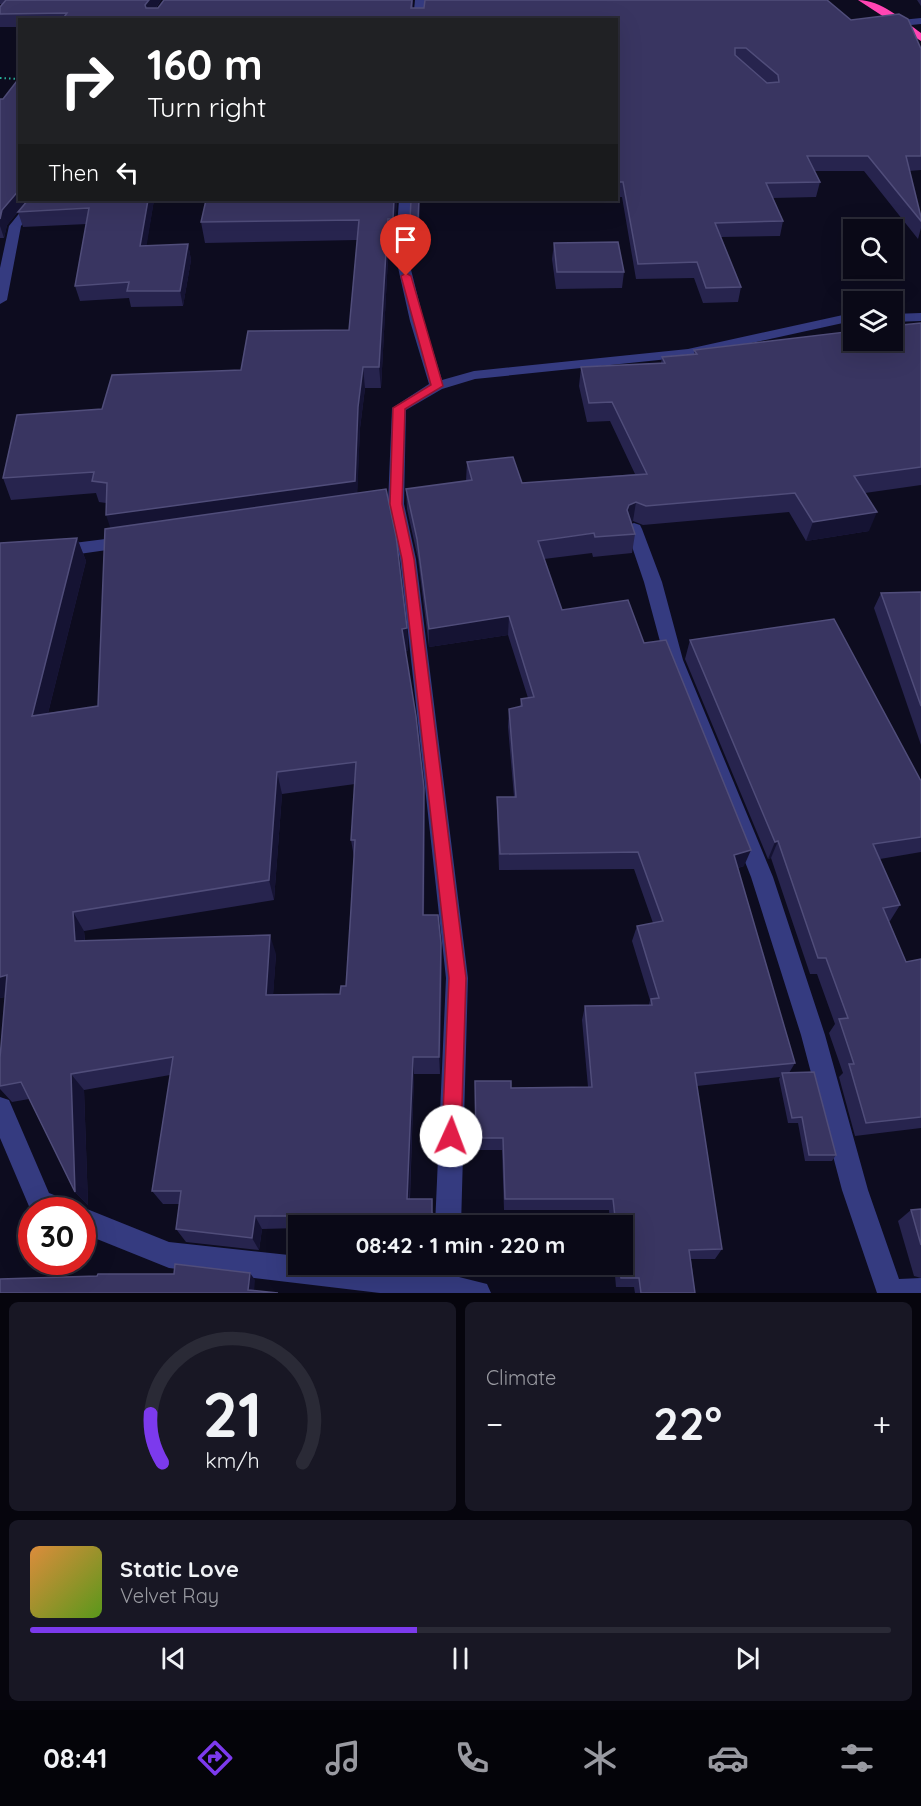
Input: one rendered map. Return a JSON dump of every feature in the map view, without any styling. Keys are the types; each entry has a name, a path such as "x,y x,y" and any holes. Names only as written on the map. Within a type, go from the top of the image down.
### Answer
{"highway":[{"path":"863,0 901,22 921,38"}],"street":[{"path":"418,18 420,0"},
{"path":"901,22 921,21"},
{"path":"0,300 15,226 35,201"},
{"path":"405,201 401,254 417,321 437,386"},
{"path":"903,318 921,317"},
{"path":"448,1215 457,978 408,559 390,505 399,408 437,386 474,375 688,352 843,320"},
{"path":"634,530 653,582 675,660 762,877 813,1035 855,1190 890,1293"},
{"path":"47,553 140,540"},
{"path":"0,1109 38,1197"},
{"path":"96,1226 169,1255 446,1282 478,1293"},
{"path":"897,1293 921,1291"}],"path":[{"path":"0,78 18,79"}],"building":[{"path":"6,0 149,0 145,5 146,8 158,8 164,0 412,0 411,8 424,8 425,0 827,0 851,20 899,14 908,19 921,49 921,156 906,156 921,221 868,156 807,156 820,182 766,183 783,221 715,223 741,287 706,288 697,262 638,264 623,182 618,182 618,18 63,18 67,13 0,14 0,7","holes":["735,48 746,48 778,75 779,82 767,83 735,55"]},
{"path":"18,80 18,191 2,210 0,219 0,99 3,99"},
{"path":"27,201 148,201 140,246 188,244 180,291 127,291 129,282 75,286 89,208 18,212"},
{"path":"206,201 394,201 393,219 388,219 379,367 363,367 358,407 355,481 106,515 107,483 92,481 94,472 3,478 17,415 102,409 112,375 241,370 248,331 349,330 359,220 201,222"},
{"path":"411,201 419,201 418,219 410,219"},
{"path":"618,242 624,272 557,272 554,243"},
{"path":"921,323 921,467 854,476 877,512 813,522 795,493 646,506 636,502 629,505 627,510 635,534 595,537 594,533 538,541 562,610 628,600 644,643 666,640 751,850 734,855 795,1063 695,1073 722,1249 689,1250 695,1293 641,1293 639,1278 621,1278 621,1275 633,1275 633,1215 615,1215 613,1199 505,1199 503,1138 476,1138 475,1081 511,1081 511,1088 592,1087 585,1006 652,1005 651,999 659,998 637,926 663,921 638,852 500,854 497,797 516,797 509,709 522,706 521,699 534,697 509,616 429,629 417,539 406,489 472,480 467,462 513,457 522,483 647,474 612,402 589,403 581,367 665,363 662,357 697,354 694,350 843,332 843,351 903,351 903,325"},
{"path":"386,489 396,536 407,628 402,629 416,716 424,788 423,915 438,915 441,943 439,1057 413,1057 407,1199 432,1199 432,1213 435,1215 255,1216 252,1238 176,1229 181,1191 152,1191 173,1057 71,1074 75,1192 21,1082 0,1086 7,975 0,977 0,543 77,538 32,716 98,706 105,529","holes":["356,762 351,840 355,840 346,986 341,986 340,994 266,995 270,935 75,941 73,912 269,880 277,772"]},
{"path":"921,592 921,706 881,593"},
{"path":"834,619 921,781 921,837 873,844 900,905 883,908 906,962 921,959 921,1117 866,1123 849,1064 854,1064 839,1019 848,1018 826,958 818,958 778,841 775,842 690,640"},
{"path":"814,1072 836,1155 809,1155 802,1117 792,1118 782,1073"},
{"path":"921,1209 921,1245 911,1210"},
{"path":"175,1264 250,1273 248,1290 278,1293 0,1293 0,1279 97,1276 98,1274 174,1274"}],"route":[{"path":"406,276 437,386 399,408 396,504 408,559 457,978 451,1136"}]}
